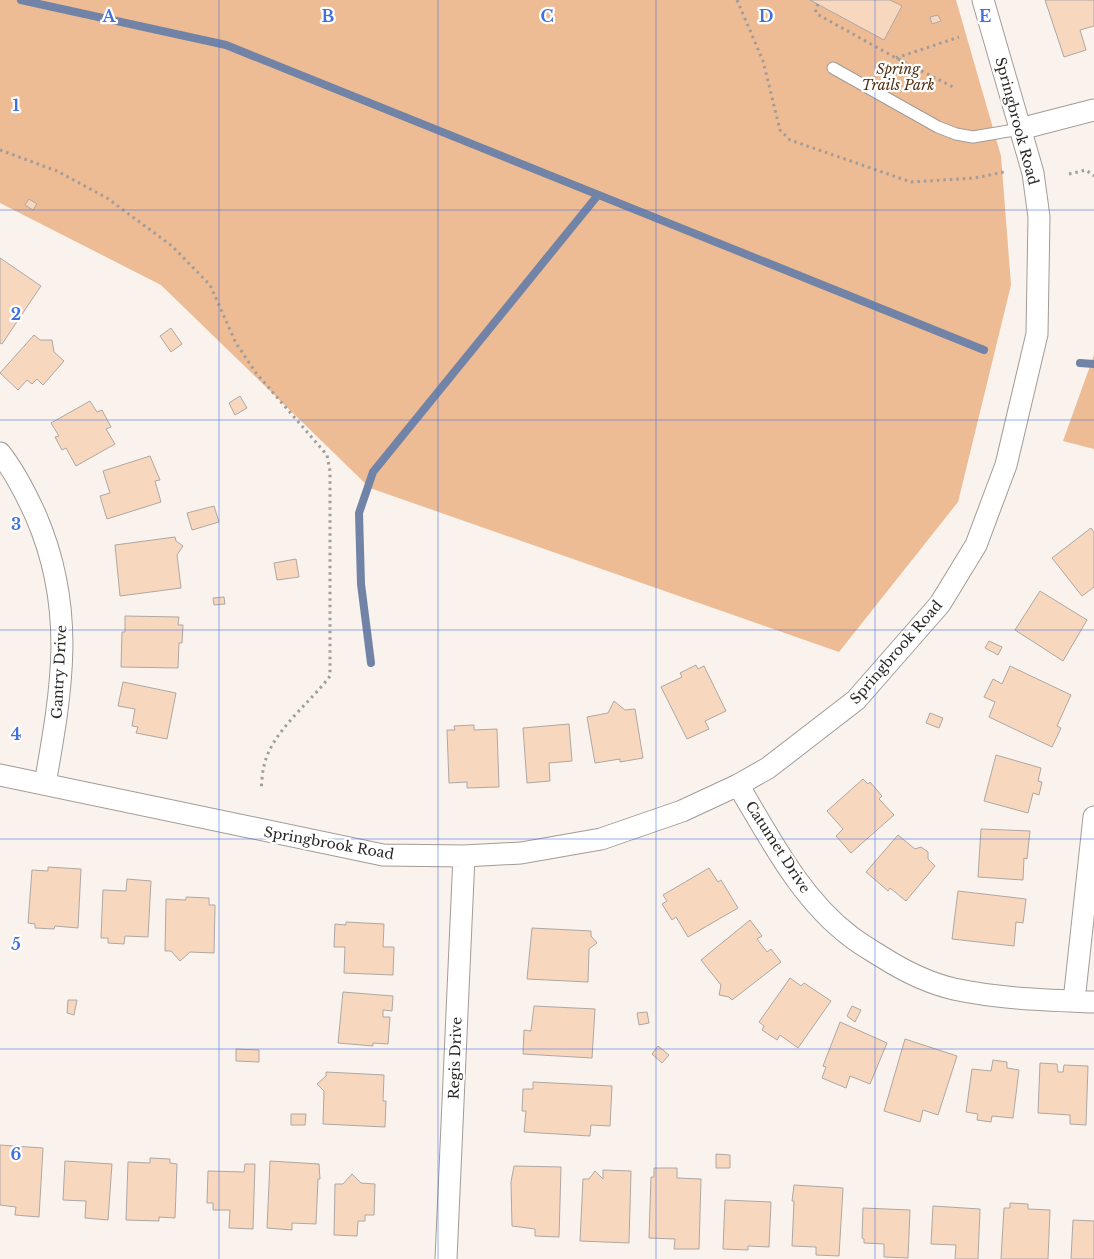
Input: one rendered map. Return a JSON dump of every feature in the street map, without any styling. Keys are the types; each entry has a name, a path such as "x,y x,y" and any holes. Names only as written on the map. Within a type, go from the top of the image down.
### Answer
{"street":[{"name":"Springbrook Road","path":"0,775 383,855 464,856 546,850 601,838 682,810 738,785 786,755 856,700 940,604 976,545 1006,465 1037,334 1039,217 1033,173 982,0"},
{"path":"1020,129 1094,110"},
{"name":"Gantry Drive","path":"0,453 26,495 45,538 56,578 63,646 60,701 46,784"},
{"name":"Catumet Drive","path":"738,785 798,882 827,915 850,937 921,979 953,989 993,996 1084,1001"},
{"path":"1084,1001 1094,816"},
{"name":"Regis Drive","path":"446,1259 464,856"}],"lane":[{"path":"833,68 956,134 973,137 1020,129"}],"path":[{"path":"737,0 763,61 780,130 790,140 911,182 975,178 1004,172"},
{"path":"818,4 815,9 817,14 953,87"},
{"path":"896,58 959,37"},
{"path":"0,150 57,171 108,198 172,246 210,285 236,343 256,373 327,455 330,471 330,676 299,710 272,746 264,765 261,789"},
{"path":"1069,174 1086,170 1094,176"}],"green space":[{"name":"Spring Trails Park","path":"0,0 956,0 1001,156 1011,285 958,502 839,652 370,488 161,285 0,203"},
{"path":"1094,355 1094,449 1063,441"}],"building":[{"path":"810,0 890,0 902,6 884,40"},
{"path":"1045,0 1094,0 1094,26 1080,30 1086,50 1064,57"},
{"path":"938,15 941,21 932,24 930,17"},
{"path":"29,199 37,204 33,210 25,205"},
{"path":"0,258 41,286 2,344 0,343"},
{"path":"171,328 182,344 171,352 160,336"},
{"path":"34,335 40,340 52,340 54,352 64,361 43,385 37,379 32,384 27,380 18,390 0,373"},
{"path":"240,396 247,408 235,415 229,403"},
{"path":"90,401 97,412 102,410 111,427 106,429 115,444 76,466 66,448 62,450 55,437 59,436 51,423"},
{"path":"150,456 160,480 155,481 161,502 107,519 100,496 110,493 103,471"},
{"path":"214,506 219,522 192,530 187,513"},
{"path":"1091,528 1094,532 1094,587 1082,596 1052,558"},
{"path":"175,537 176,541 183,546 177,555 181,588 120,596 115,545"},
{"path":"296,559 299,577 277,580 274,563"},
{"path":"1040,591 1087,620 1063,661 1015,630"},
{"path":"224,597 225,604 214,605 213,598"},
{"path":"125,616 179,617 178,625 183,625 182,643 179,643 178,668 121,667 122,632 125,632"},
{"path":"989,641 1002,647 998,655 985,648"},
{"path":"696,665 698,669 704,666 726,711 705,721 709,729 687,739 661,687 682,677 680,673"},
{"path":"1010,666 1071,695 1057,726 1061,728 1052,747 989,717 995,702 984,697 993,679 1002,684"},
{"path":"123,682 176,693 167,739 136,733 138,727 132,726 135,709 118,706"},
{"path":"614,701 625,710 635,709 643,758 620,762 620,759 595,763 587,717 608,713"},
{"path":"930,713 943,718 939,728 926,723"},
{"path":"569,724 572,761 549,763 550,781 527,783 523,728"},
{"path":"474,725 474,730 497,729 499,787 467,788 467,782 449,783 447,730 455,730 454,726"},
{"path":"996,755 1041,768 1038,781 1042,782 1039,795 1033,793 1028,813 984,801"},
{"path":"863,779 868,784 870,782 882,796 879,799 894,815 851,853 836,836 843,829 827,811"},
{"path":"981,829 1030,831 1027,859 1024,858 1023,880 978,877"},
{"path":"898,835 915,849 921,847 928,852 928,859 935,866 906,901 890,888 888,891 866,872"},
{"path":"48,867 81,869 78,928 55,926 54,929 35,928 35,924 28,923 32,870 48,871"},
{"path":"709,868 718,882 721,880 738,908 688,937 676,917 672,920 662,904 667,901 663,895"},
{"path":"127,879 151,881 148,937 125,936 124,944 108,943 108,938 101,938 103,890 126,891"},
{"path":"958,891 1026,899 1023,923 1016,922 1014,946 952,939"},
{"path":"186,897 209,898 209,905 215,905 214,953 190,952 180,961 171,951 165,951 166,899 186,900"},
{"path":"750,920 762,936 757,939 767,952 771,949 781,962 732,1000 729,997 719,995 721,985 701,960"},
{"path":"346,922 384,924 383,947 394,947 393,975 344,973 345,947 334,947 335,924 346,925"},
{"path":"532,928 591,931 591,936 597,943 589,949 588,982 527,979"},
{"path":"790,978 801,986 804,983 831,1001 798,1048 780,1035 777,1040 762,1030 764,1026 759,1022"},
{"path":"343,992 393,996 392,1011 383,1010 383,1017 390,1017 388,1044 373,1043 373,1046 338,1043"},
{"path":"68,1000 77,1000 74,1015 67,1013"},
{"path":"534,1006 595,1009 592,1058 523,1054 524,1030 531,1031"},
{"path":"852,1006 861,1010 855,1022 847,1016"},
{"path":"647,1012 649,1023 639,1025 637,1013"},
{"path":"840,1022 887,1043 870,1084 850,1076 846,1088 822,1078 826,1067 823,1066"},
{"path":"905,1039 957,1056 938,1115 923,1110 920,1122 884,1111"},
{"path":"658,1046 669,1055 662,1063 652,1054"},
{"path":"236,1049 259,1050 259,1062 236,1061"},
{"path":"993,1060 1007,1062 1007,1068 1019,1070 1013,1118 992,1116 991,1122 977,1120 978,1114 966,1112 972,1069 991,1071"},
{"path":"1040,1063 1057,1064 1058,1072 1063,1072 1064,1065 1088,1066 1086,1125 1070,1124 1070,1115 1038,1113"},
{"path":"326,1072 384,1075 385,1127 323,1124 324,1091 317,1084 326,1076"},
{"path":"533,1082 612,1086 610,1126 591,1125 590,1136 524,1132 526,1111 522,1111 523,1089 533,1089"},
{"path":"291,1114 306,1114 305,1125 291,1125"},
{"path":"0,1145 43,1148 39,1217 15,1215 16,1207 0,1205"},
{"path":"716,1154 730,1155 730,1168 716,1168"},
{"path":"150,1158 170,1159 170,1163 177,1164 175,1218 159,1217 159,1221 126,1220 128,1162 150,1163"},
{"path":"65,1161 112,1164 108,1220 85,1218 86,1201 63,1200"},
{"path":"270,1161 319,1164 320,1179 318,1179 316,1224 292,1223 292,1230 267,1228"},
{"path":"245,1164 255,1164 253,1229 229,1228 230,1210 213,1210 213,1203 207,1203 208,1171 244,1172"},
{"path":"514,1166 561,1167 559,1237 535,1236 535,1229 512,1226 511,1182"},
{"path":"654,1168 677,1168 677,1178 701,1179 699,1249 674,1249 675,1239 649,1238 651,1177 654,1177"},
{"path":"603,1170 631,1171 629,1243 580,1241 583,1179 589,1179 595,1171 603,1179"},
{"path":"352,1174 361,1183 375,1184 374,1215 365,1215 365,1221 358,1221 357,1236 334,1235 335,1184 343,1184"},
{"path":"794,1185 843,1188 839,1256 816,1255 816,1247 792,1246"},
{"path":"725,1200 771,1202 769,1247 748,1246 748,1250 723,1249"},
{"path":"1010,1203 1028,1204 1028,1209 1050,1210 1048,1259 1001,1259 1004,1208 1010,1208"},
{"path":"933,1206 980,1209 978,1259 955,1259 956,1245 931,1244"},
{"path":"863,1208 910,1210 908,1258 884,1257 884,1244 864,1243 862,1238"},
{"path":"1073,1220 1094,1221 1094,1259 1071,1259"}],"waterway":[{"path":"21,0 226,45 984,350"},
{"path":"371,663 361,584 359,513 373,472 598,195"},
{"path":"1080,363 1094,364"}]}
